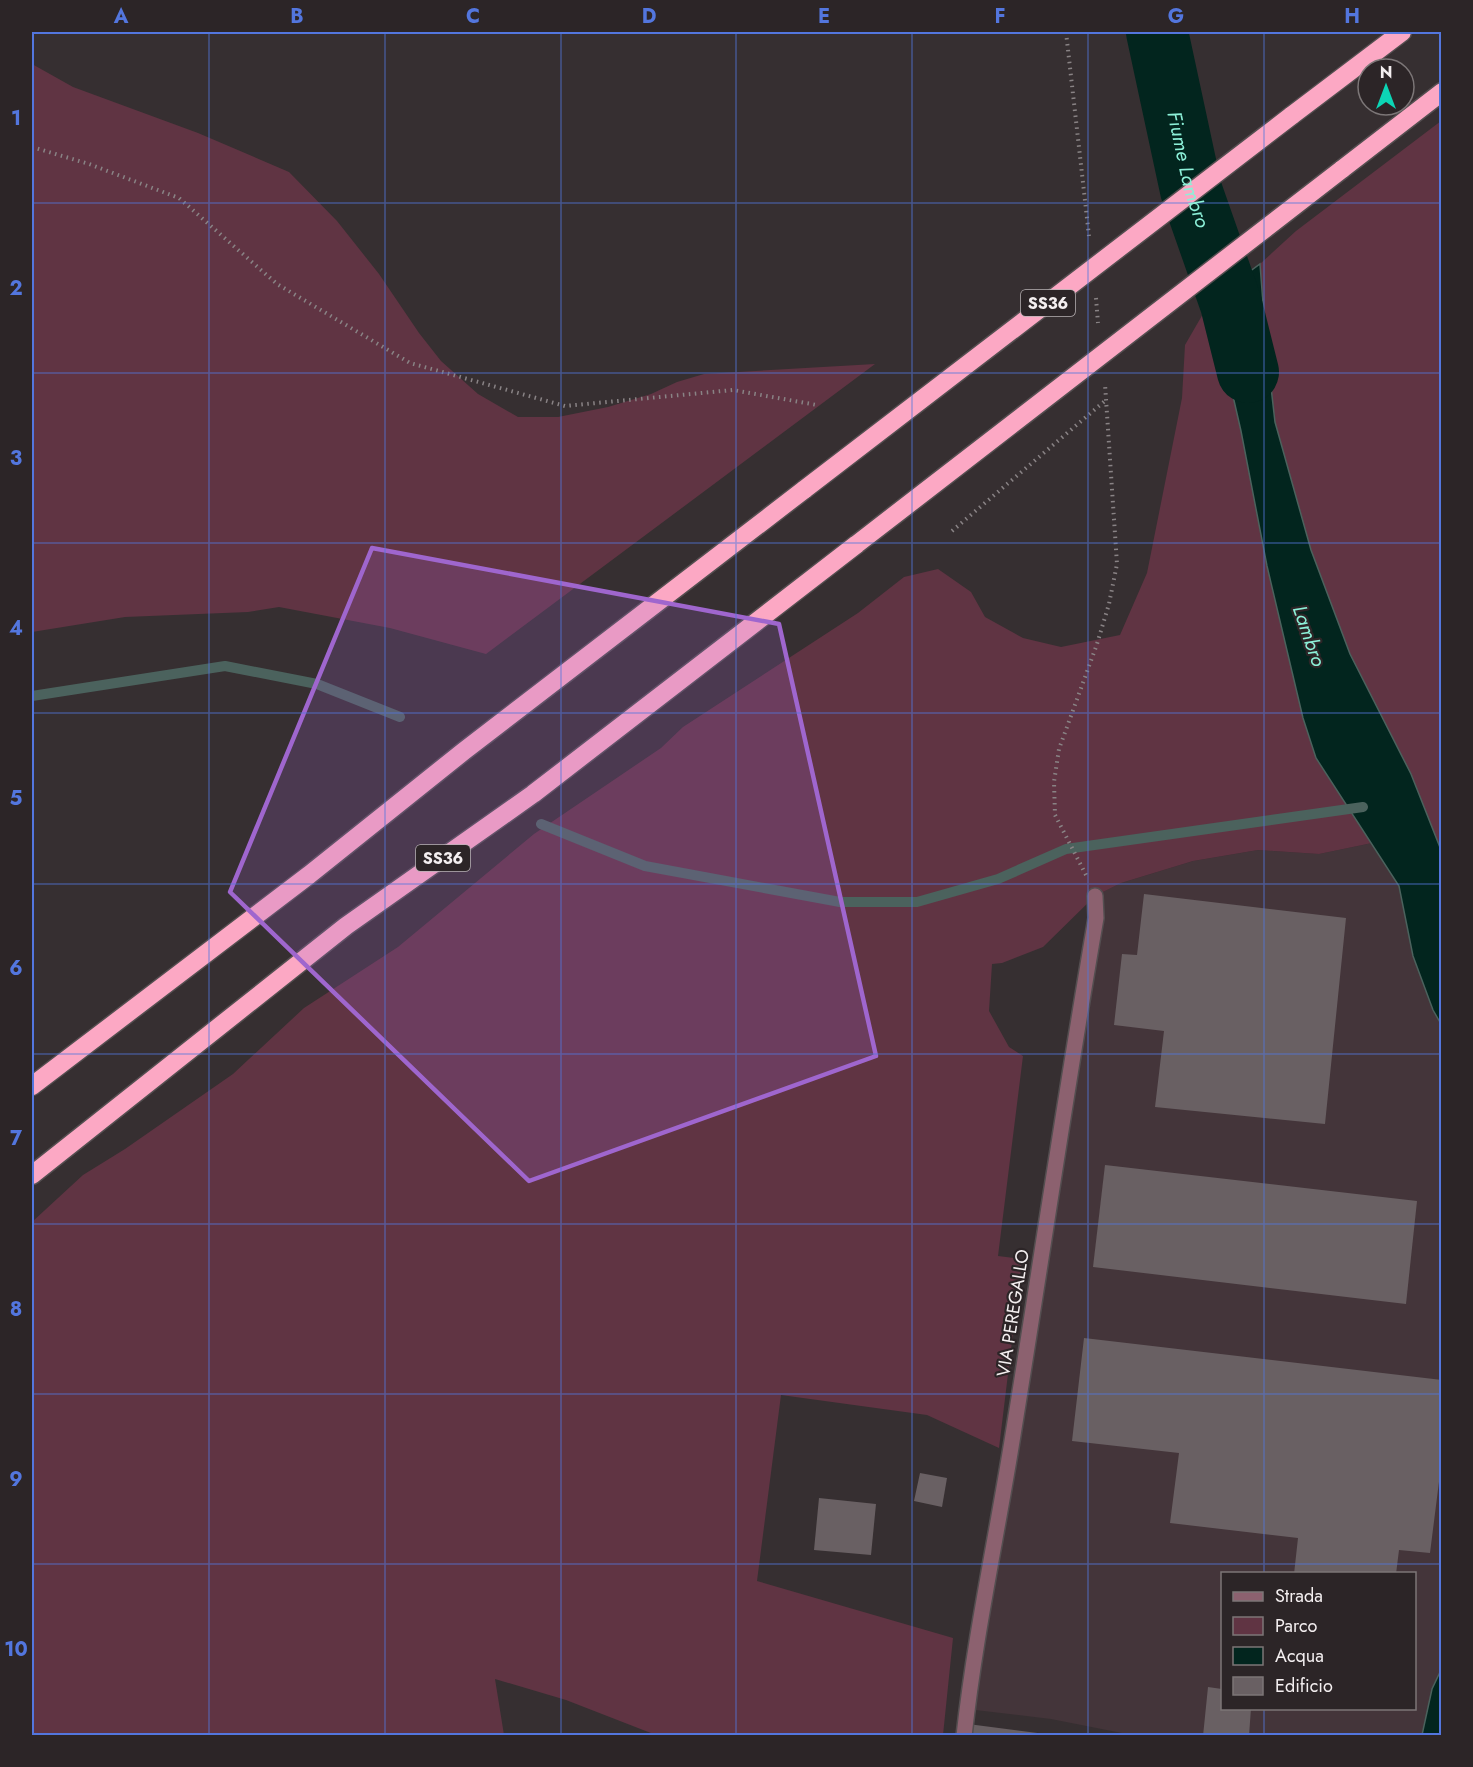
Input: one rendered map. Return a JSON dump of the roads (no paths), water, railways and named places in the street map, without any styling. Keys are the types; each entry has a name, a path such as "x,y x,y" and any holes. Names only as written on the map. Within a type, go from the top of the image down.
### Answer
{"highway":[{"name":"SS36","path":"32,1086 309,875 464,751 1402,32"},
{"name":"SS36","path":"32,1174 346,926 533,794 1442,92"},
{"path":"32,1071 162,986"}],"street":[{"name":"VIA PEREGALLO","path":"964,1736 969,1688 1005,1486 1068,1080 1096,918 1095,896"}],"water":[{"name":"Lambro","path":"1260,264 1275,422 1311,550 1350,654 1411,774 1441,850 1441,1024 1433,1010 1413,956 1399,886 1316,758 1303,718 1267,566 1241,431 1211,300"},
{"path":"1441,1670 1441,1735 1422,1735 1432,1689"}],"waterway":[{"name":"Fiume Lambro","path":"1157,32 1191,190 1231,304 1248,372"},
{"path":"32,696 225,666 317,684 400,717"},
{"path":"541,824 645,866 840,902 917,902 998,879 1066,849 1363,807"}]}
